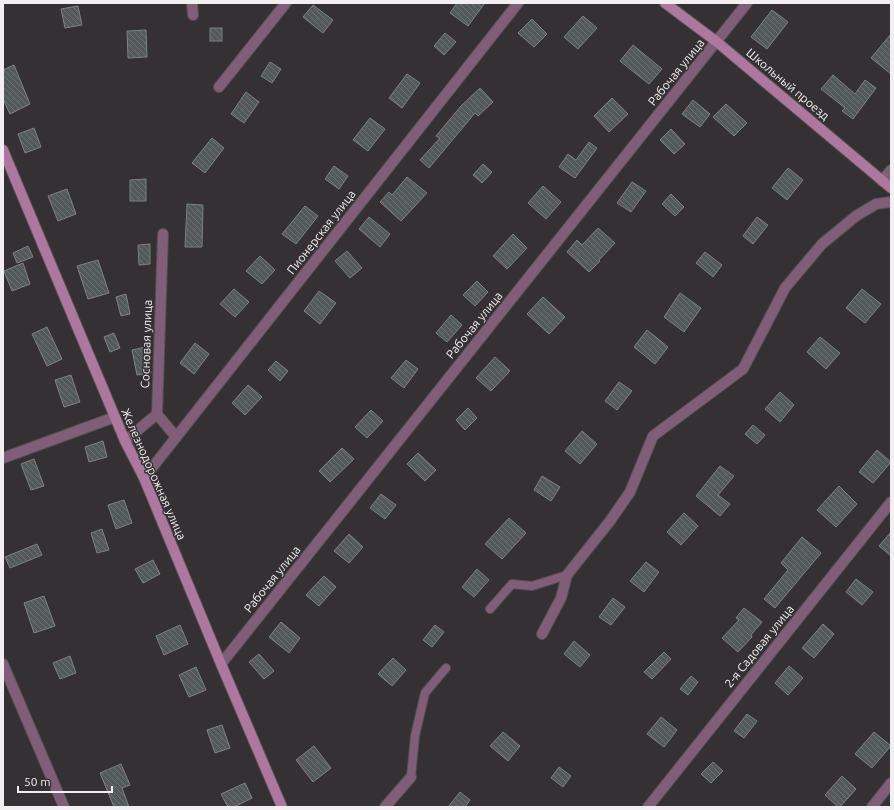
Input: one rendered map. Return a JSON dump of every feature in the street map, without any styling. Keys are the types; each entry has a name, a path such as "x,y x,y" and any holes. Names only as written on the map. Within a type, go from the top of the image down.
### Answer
{"street":[{"path":"192,3 193,15"},
{"path":"219,87 286,3"},
{"name":"Пионерская улица","path":"144,478 518,3"},
{"name":"Школьный проезд","path":"665,3 717,42 891,188"},
{"name":"Рабочая улица","path":"220,664 747,3"},
{"name":"Железнодорожная улица","path":"3,150 125,441 144,478 220,664 282,807"},
{"path":"882,181 891,170"},
{"path":"542,634 561,598 567,575 610,521 630,492 653,436 743,369 785,288 822,244 856,216 876,204 891,202"},
{"name":"Сосновая улица","path":"157,414 163,234"},
{"path":"125,441 157,414 176,437"},
{"path":"3,458 115,417"},
{"name":"2-я Садовая улица","path":"648,807 891,502"},
{"path":"3,664 64,807"},
{"path":"385,807 411,777"},
{"path":"872,807 891,783"}],"lane":[{"path":"490,609 512,584 532,586 567,575"},
{"path":"411,777 415,736 425,693 446,668"}],"building":[{"path":"457,3 485,3 468,26 450,13"},
{"path":"313,5 333,20 323,33 303,17"},
{"path":"78,6 82,25 65,28 61,9"},
{"path":"772,10 788,22 767,49 751,37"},
{"path":"583,16 597,28 578,49 564,37"},
{"path":"532,19 547,34 534,47 518,33"},
{"path":"210,28 222,28 222,41 210,41"},
{"path":"146,30 147,57 128,58 127,31"},
{"path":"445,33 456,42 444,55 434,46"},
{"path":"891,34 891,74 871,58"},
{"path":"633,45 662,69 649,84 620,61"},
{"path":"270,62 281,69 272,83 261,76"},
{"path":"14,65 30,104 10,114 3,99 3,70"},
{"path":"407,74 420,83 402,108 389,98"},
{"path":"833,75 855,94 865,80 876,88 853,119 842,111 845,108 821,89"},
{"path":"480,88 493,102 478,116 475,113 429,168 420,160 440,138 436,136 461,106"},
{"path":"246,92 259,102 244,123 231,114"},
{"path":"612,98 628,114 609,132 594,116"},
{"path":"693,100 710,114 700,127 682,114"},
{"path":"726,104 747,123 734,136 713,117"},
{"path":"370,118 385,129 368,151 353,140"},
{"path":"34,128 41,147 25,153 18,134"},
{"path":"671,129 685,144 674,154 660,140"},
{"path":"212,138 224,148 205,173 192,163"},
{"path":"589,142 597,148 575,178 559,167 568,154 576,160"},
{"path":"483,164 492,172 482,183 473,175"},
{"path":"334,166 348,176 339,189 325,179"},
{"path":"788,168 803,180 787,200 772,188"},
{"path":"407,177 427,193 401,221 380,202 389,192 392,195"},
{"path":"146,179 146,201 130,201 130,180"},
{"path":"632,182 646,191 631,212 617,203"},
{"path":"543,186 561,202 546,219 528,203"},
{"path":"67,189 76,214 58,221 48,196"},
{"path":"671,194 684,207 675,216 662,204"},
{"path":"187,204 203,205 202,247 185,247"},
{"path":"305,206 318,216 296,244 282,234"},
{"path":"369,217 390,234 380,247 359,229"},
{"path":"757,217 768,225 753,244 743,236"},
{"path":"598,228 615,243 589,272 567,252 577,240 582,245"},
{"path":"513,234 527,248 507,269 493,256"},
{"path":"150,244 150,264 139,265 138,245"},
{"path":"28,246 33,257 17,263 13,253"},
{"path":"347,251 362,268 350,278 335,261"},
{"path":"705,252 722,265 713,277 696,263"},
{"path":"260,256 275,270 262,284 246,271"},
{"path":"98,260 109,293 88,299 77,266"},
{"path":"23,263 30,284 12,291 4,271"},
{"path":"477,281 488,292 475,306 463,295"},
{"path":"234,289 249,302 235,317 220,304"},
{"path":"862,289 881,304 865,323 846,308"},
{"path":"319,291 336,303 320,324 304,311"},
{"path":"680,293 701,308 684,332 664,317"},
{"path":"126,294 130,314 121,316 116,297"},
{"path":"543,297 565,317 549,334 527,314"},
{"path":"451,315 462,325 447,342 436,333"},
{"path":"47,327 62,359 47,366 32,334"},
{"path":"647,330 668,347 655,364 634,347"},
{"path":"114,333 120,348 110,352 104,337"},
{"path":"820,337 840,353 826,369 807,352"},
{"path":"195,343 209,354 194,374 180,363"},
{"path":"146,347 151,373 137,375 132,350"},
{"path":"495,357 510,371 491,391 476,378"},
{"path":"406,360 418,369 404,388 391,378"},
{"path":"276,361 288,371 280,381 268,370"},
{"path":"71,375 80,402 64,407 55,380"},
{"path":"619,382 632,391 617,410 605,401"},
{"path":"248,385 262,397 245,415 232,403"},
{"path":"780,392 794,405 780,422 765,409"},
{"path":"468,408 477,418 465,430 456,420"},
{"path":"371,410 383,421 367,438 355,427"},
{"path":"753,425 765,435 757,444 745,434"},
{"path":"582,431 597,444 580,464 565,451"},
{"path":"103,441 107,457 89,462 85,447"},
{"path":"342,448 354,459 330,482 319,471"},
{"path":"877,450 891,462 873,483 859,472"},
{"path":"418,453 436,470 425,481 407,464"},
{"path":"34,459 44,486 31,490 21,464"},
{"path":"720,466 734,476 718,495 730,504 720,516 696,496"},
{"path":"542,476 560,487 551,501 534,490"},
{"path":"839,486 857,504 836,527 817,510"},
{"path":"381,494 396,505 385,519 370,508"},
{"path":"124,500 132,523 116,529 108,505"},
{"path":"684,513 698,526 681,545 667,532"},
{"path":"509,518 526,533 502,559 485,544"},
{"path":"102,529 109,550 97,553 91,533"},
{"path":"891,532 891,556 879,546"},
{"path":"349,534 363,547 349,563 334,551"},
{"path":"802,537 821,553 775,608 764,599 788,570 781,563"},
{"path":"37,544 42,555 10,568 5,557"},
{"path":"153,560 160,574 143,583 135,569"},
{"path":"646,562 659,572 644,592 630,581"},
{"path":"477,569 489,580 474,597 462,587"},
{"path":"324,576 336,587 319,606 306,595"},
{"path":"856,579 873,592 862,605 846,592"},
{"path":"44,596 55,626 34,633 24,603"},
{"path":"613,598 625,607 611,625 599,617"},
{"path":"744,608 762,622 751,635 752,637 738,652 722,638 739,620 736,618"},
{"path":"281,622 300,638 289,653 269,637"},
{"path":"823,624 834,634 814,658 802,648"},
{"path":"180,625 188,644 164,655 156,636"},
{"path":"435,625 444,632 432,647 423,640"},
{"path":"574,641 590,655 580,667 564,654"},
{"path":"664,652 671,659 652,679 644,672"},
{"path":"259,654 274,671 264,679 249,662"},
{"path":"70,656 76,673 60,679 53,663"},
{"path":"393,658 406,670 392,686 378,674"},
{"path":"789,666 803,678 788,695 775,683"},
{"path":"196,667 206,690 189,697 179,675"},
{"path":"691,676 698,682 688,695 680,689"},
{"path":"747,714 757,721 744,738 734,731"},
{"path":"661,717 677,730 664,747 647,734"},
{"path":"222,725 230,748 215,753 207,730"},
{"path":"503,732 520,746 508,761 490,746"},
{"path":"874,732 891,746 872,768 855,754"},
{"path":"314,746 331,768 313,782 296,760"},
{"path":"713,762 723,771 711,783 701,774"},
{"path":"121,764 130,785 122,788 129,807 114,807 100,773"},
{"path":"559,767 571,776 563,787 551,778"},
{"path":"842,776 856,789 840,807 838,807 825,795"},
{"path":"245,783 252,798 234,807 228,807 221,794"},
{"path":"460,792 470,800 465,807 448,807"}]}
